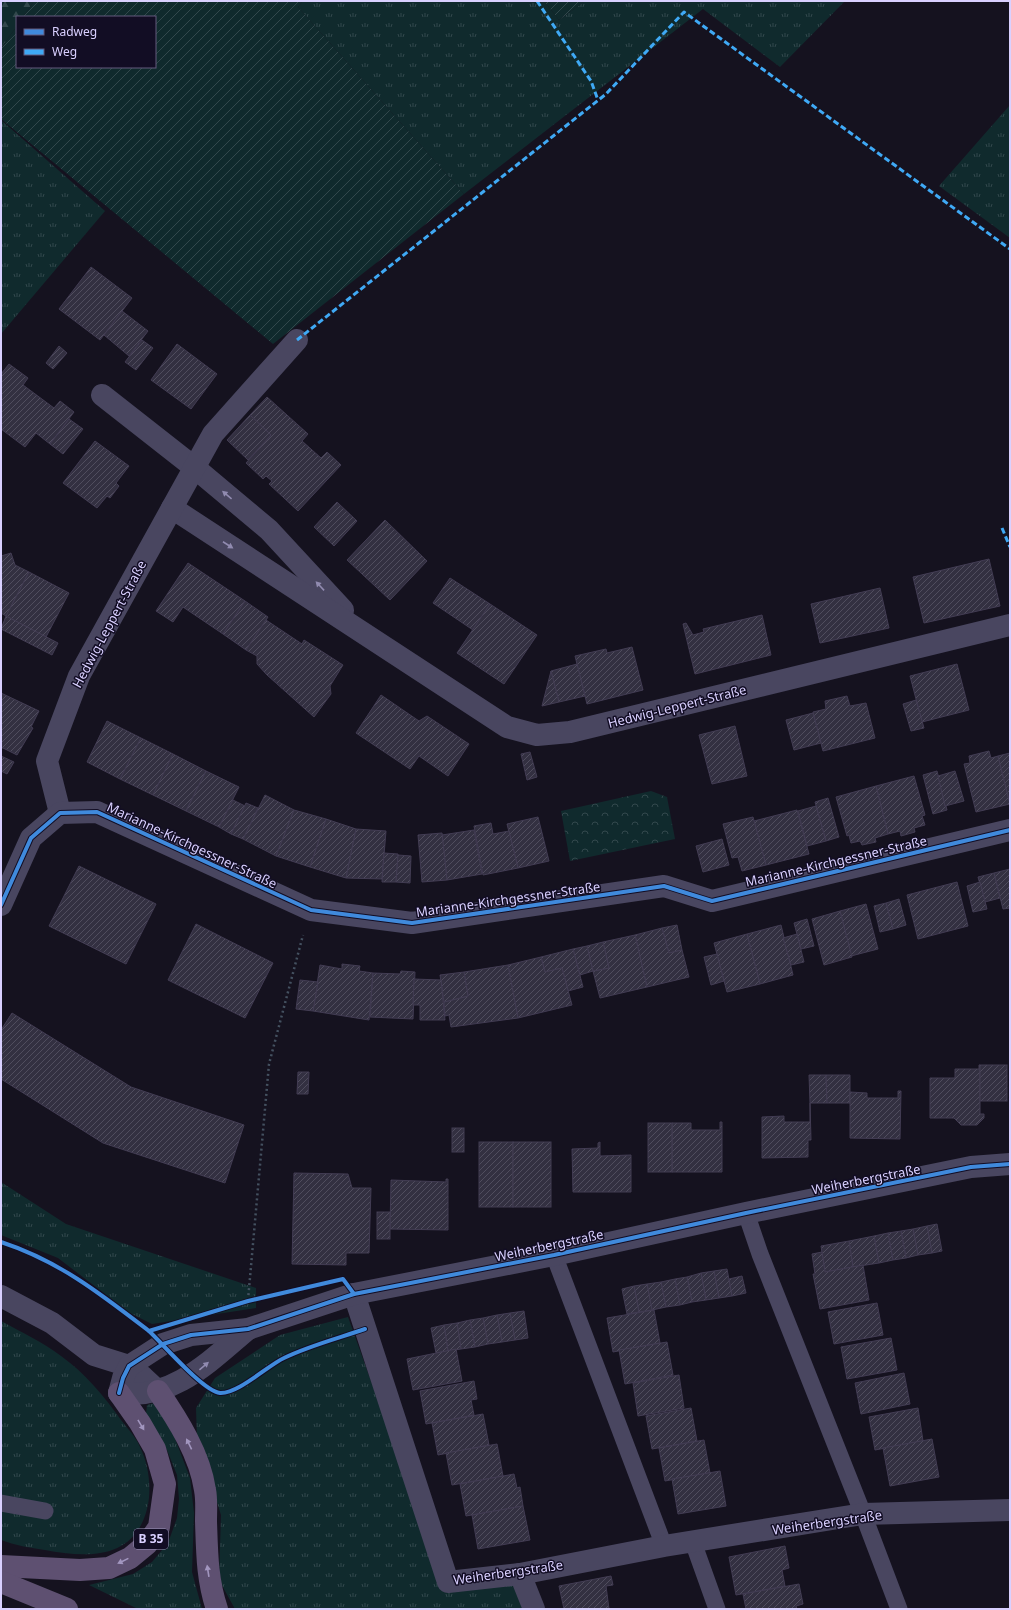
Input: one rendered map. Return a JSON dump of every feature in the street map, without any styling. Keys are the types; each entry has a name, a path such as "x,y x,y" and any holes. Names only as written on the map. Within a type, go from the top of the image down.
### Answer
{"main road":[{"path":"158,1391 176,1418 190,1445 205,1490 207,1561 211,1586 218,1609"},
{"name":"B 35","path":"1,1566 80,1570 109,1568 130,1558 147,1544 159,1527 165,1484 155,1449 140,1423 119,1393"},
{"path":"1,1582 67,1609"}],"street":[{"name":"Hedwig-Leppert-Straße","path":"60,813 47,760 79,676 213,434 297,340"},
{"name":"Hedwig-Leppert-Straße","path":"102,395 195,468 268,530 366,635"},
{"name":"Hedwig-Leppert-Straße","path":"172,508 507,727 537,735 570,732 1010,625"},
{"name":"Marianne-Kirchgessner-Straße","path":"60,813 97,812 311,910 412,923 664,886 712,901 1010,830"},
{"path":"1,905 31,838 60,813"},
{"name":"Weiherbergstraße","path":"129,1366 142,1356 164,1344 191,1335 248,1329 354,1294 554,1255 746,1213 971,1167 1010,1164"},
{"name":"Weiherbergstraße","path":"354,1294 448,1582 520,1574 664,1546 863,1514 1010,1510"},
{"path":"1,1296 52,1323 94,1355 119,1393"},
{"name":"Weiherbergstraße","path":"119,1393 134,1395 158,1391 193,1375 248,1329"},
{"path":"94,1355 129,1366 144,1377 158,1391"},
{"path":"119,1393 123,1378 129,1366"},
{"path":"520,1574 534,1609"}],"lane":[{"path":"746,1213 760,1254 899,1609"},
{"path":"554,1255 664,1546"},
{"path":"1,1504 45,1511"},
{"path":"693,1542 717,1609"}],"path":[{"path":"248,1301 269,1064 311,910"},
{"path":"240,1303 255,1299"}],"green space":[{"path":"1,1 34,1 24,16 16,16 16,27 1,48"},
{"path":"34,1 303,1 298,7 464,194 273,344 1,119 1,48 16,27 16,68 156,68 156,16 24,16"},
{"path":"303,1 544,1 559,20 585,1 845,1 780,67 703,9 464,194 298,7"},
{"path":"544,1 585,1 559,20"},
{"path":"1010,105 1010,238 939,186"},
{"path":"1,120 105,211 1,334"},
{"path":"651,791 667,797 675,839 570,861 561,811"},
{"path":"1,1182 66,1224 256,1288 256,1308 152,1324 130,1313 58,1258 1,1235"},
{"path":"348,1317 446,1590 530,1583 540,1609 235,1609 219,1580 221,1515 197,1439 196,1408 215,1378 280,1335"},
{"path":"1,1321 47,1346 86,1377 101,1394 138,1443 146,1462 149,1478 149,1502 141,1526 131,1538 120,1546 107,1552 77,1554 61,1553 28,1547 1,1540"},
{"path":"154,1403 174,1436 190,1478 194,1513 192,1572 202,1609 138,1609 89,1585 133,1574 152,1562 168,1543 177,1518 179,1499 177,1475 167,1450 146,1414 147,1405"}],"building":[{"path":"91,267 132,298 100,340 59,309"},
{"path":"122,311 148,331 129,356 104,335"},
{"path":"142,340 153,348 136,370 125,362"},
{"path":"177,344 217,374 191,409 151,380"},
{"path":"59,346 67,353 53,369 46,363"},
{"path":"9,364 28,378 23,385 54,408 60,401 74,412 50,444 36,433 25,447 1,429 1,374"},
{"path":"267,397 308,434 302,441 321,458 327,452 341,465 298,511 269,484 272,481 266,476 263,479 246,463 271,435 250,415"},
{"path":"250,415 271,435 248,460 227,440"},
{"path":"69,419 83,429 63,454 50,444"},
{"path":"95,441 129,466 116,483 119,486 110,498 107,496 97,508 63,483"},
{"path":"337,502 357,521 334,546 314,527"},
{"path":"385,520 427,561 390,600 347,560"},
{"path":"11,553 15,565 29,572 6,616 1,613 1,556"},
{"path":"989,559 1000,606 924,623 913,577"},
{"path":"188,563 245,601 223,634 183,607 173,622 156,611"},
{"path":"29,572 69,593 46,637 6,616"},
{"path":"450,578 490,604 473,630 433,603"},
{"path":"880,588 889,628 820,643 811,604"},
{"path":"245,601 268,617 246,650 223,634"},
{"path":"490,604 537,635 504,684 457,653"},
{"path":"762,615 771,655 695,674 683,624 686,623 693,635 704,632 703,629"},
{"path":"6,616 58,643 52,655 1,629"},
{"path":"266,620 302,644 304,640 343,665 330,686 331,694 314,717 267,675 257,664 257,656 246,650"},
{"path":"632,647 643,690 587,704 575,656 606,649 607,653"},
{"path":"577,664 585,696 559,702 551,671"},
{"path":"957,664 969,710 922,722 910,676"},
{"path":"551,671 559,702 542,706"},
{"path":"1,693 39,711 31,727 33,728 17,755 1,748"},
{"path":"381,695 419,721 427,716 469,744 448,776 419,756 410,769 356,733"},
{"path":"847,696 850,706 866,703 875,738 823,751 813,712 826,709 825,701"},
{"path":"916,700 924,728 911,731 903,704"},
{"path":"813,713 821,743 794,750 786,720"},
{"path":"107,721 141,738 120,779 87,762"},
{"path":"735,726 747,776 712,784 699,735"},
{"path":"141,738 173,754 153,795 120,779"},
{"path":"989,751 991,758 998,756 1010,804 976,812 964,764 970,763 969,756"},
{"path":"530,752 537,777 527,780 521,754"},
{"path":"1010,753 1010,804 998,756"},
{"path":"173,754 206,771 186,811 153,795"},
{"path":"1,756 14,762 7,774 1,771"},
{"path":"206,771 239,787 219,827 186,811"},
{"path":"937,771 947,810 933,814 923,775"},
{"path":"955,771 964,801 945,806 938,776"},
{"path":"914,776 925,815 922,816 925,825 914,828 915,832 901,836 900,831 888,834 876,786"},
{"path":"876,786 888,834 875,838 876,842 862,845 860,841 851,843 849,835 847,836 836,797"},
{"path":"265,795 294,810 276,856 243,839"},
{"path":"828,798 839,837 826,841 815,802"},
{"path":"233,800 245,806 231,834 219,827"},
{"path":"246,803 258,808 243,839 231,834"},
{"path":"816,806 826,841 807,846 798,811"},
{"path":"294,810 326,819 310,867 276,856"},
{"path":"797,810 809,854 766,865 754,821"},
{"path":"538,817 549,861 518,868 507,824"},
{"path":"753,817 766,865 742,871 738,857 732,858 723,824"},
{"path":"326,819 356,829 346,878 310,867"},
{"path":"491,823 493,834 509,831 518,868 483,875 474,826"},
{"path":"356,829 386,831 382,879 346,878"},
{"path":"474,830 482,874 447,880 442,835"},
{"path":"442,833 447,880 422,882 418,835"},
{"path":"722,839 729,865 703,872 696,846"},
{"path":"384,853 398,854 396,882 382,882"},
{"path":"398,855 411,856 410,883 396,882"},
{"path":"79,866 156,904 126,964 49,926"},
{"path":"1010,869 1010,908 1003,909 994,873"},
{"path":"994,873 1000,898 985,902 978,877"},
{"path":"957,882 968,926 918,939 907,895"},
{"path":"980,882 987,909 973,912 967,886"},
{"path":"899,899 906,925 893,929 886,903"},
{"path":"886,903 893,929 880,932 874,906"},
{"path":"866,904 878,949 851,956 840,911"},
{"path":"840,911 852,957 824,965 812,919"},
{"path":"807,919 814,946 801,949 794,923"},
{"path":"196,924 273,963 245,1018 168,980"},
{"path":"677,925 682,950 669,953 662,928"},
{"path":"781,925 793,975 760,984 747,934"},
{"path":"662,928 669,953 682,950 689,977 647,987 635,935"},
{"path":"747,934 760,984 727,992 714,943"},
{"path":"797,934 804,962 791,965 783,938"},
{"path":"635,935 647,987 600,998 593,971 609,968 603,942"},
{"path":"603,942 609,968 593,971 587,946"},
{"path":"587,946 593,971 580,975 573,949"},
{"path":"573,949 583,987 568,991 562,968 545,972 541,957"},
{"path":"717,954 724,981 711,985 704,957"},
{"path":"541,957 545,972 562,968 572,1005 518,1018 508,965"},
{"path":"342,964 360,966 359,971 373,973 369,1020 313,1011 320,965 342,969"},
{"path":"508,965 518,1018 451,1027 449,1015 445,1016 444,1002 468,996 464,972"},
{"path":"401,971 415,972 413,1019 370,1017 373,973 400,974"},
{"path":"464,972 468,996 444,1002 440,975"},
{"path":"414,979 441,980 445,1020 420,1020 420,1005 413,1005"},
{"path":"300,980 318,982 313,1011 296,1009"},
{"path":"12,1013 131,1087 244,1125 225,1183 103,1143 1,1079 1,1030"},
{"path":"979,1065 980,1114 984,1114 984,1118 977,1125 961,1125 954,1118 930,1118 930,1078 955,1078 955,1069 979,1069"},
{"path":"980,1065 1007,1065 1007,1101 980,1101"},
{"path":"298,1072 309,1072 308,1094 297,1094"},
{"path":"809,1075 826,1075 827,1103 810,1103"},
{"path":"826,1075 850,1075 850,1103 827,1103"},
{"path":"898,1091 901,1091 900,1139 850,1138 850,1092 867,1093 867,1098 898,1098"},
{"path":"810,1103 811,1140 808,1140 808,1157 762,1158 762,1117 784,1116 784,1122 810,1122"},
{"path":"720,1122 722,1122 722,1172 672,1172 672,1123 691,1123 691,1130 720,1130"},
{"path":"648,1123 672,1123 672,1172 648,1172"},
{"path":"452,1128 464,1128 464,1152 452,1152"},
{"path":"479,1142 513,1142 513,1207 479,1207"},
{"path":"513,1142 551,1142 551,1207 513,1207"},
{"path":"600,1142 600,1156 631,1155 631,1192 573,1192 572,1149 598,1148 598,1143"},
{"path":"294,1173 348,1174 352,1188 371,1188 369,1253 346,1253 346,1265 292,1264"},
{"path":"446,1179 448,1179 448,1230 390,1229 391,1180 446,1182"},
{"path":"377,1212 390,1212 390,1239 377,1239"},
{"path":"937,1224 942,1251 932,1253 927,1226"},
{"path":"927,1226 932,1253 918,1255 913,1229"},
{"path":"913,1229 918,1255 906,1258 901,1231"},
{"path":"901,1231 906,1258 893,1260 888,1233"},
{"path":"888,1233 893,1260 879,1263 874,1236"},
{"path":"874,1236 879,1263 853,1267 849,1241"},
{"path":"849,1241 853,1267 825,1272 821,1246"},
{"path":"822,1252 825,1272 863,1265 869,1300 820,1309 813,1274 815,1274 812,1254"},
{"path":"727,1269 732,1296 719,1298 714,1271"},
{"path":"714,1271 719,1298 706,1300 701,1273"},
{"path":"701,1273 706,1300 692,1302 687,1277"},
{"path":"742,1276 746,1293 732,1296 729,1279"},
{"path":"687,1277 692,1302 680,1305 675,1279"},
{"path":"675,1279 680,1305 666,1307 661,1282"},
{"path":"661,1282 666,1307 652,1310 647,1284"},
{"path":"647,1284 652,1310 639,1312 634,1286"},
{"path":"634,1286 639,1312 627,1314 622,1289"},
{"path":"877,1303 883,1335 834,1344 828,1312"},
{"path":"654,1310 660,1343 613,1352 607,1318"},
{"path":"524,1311 528,1338 515,1340 510,1313"},
{"path":"510,1313 515,1340 502,1342 497,1315"},
{"path":"497,1315 502,1342 488,1344 483,1318"},
{"path":"483,1318 488,1344 475,1347 470,1320"},
{"path":"470,1320 475,1347 461,1349 457,1323"},
{"path":"457,1323 461,1349 448,1351 444,1325"},
{"path":"444,1325 448,1351 436,1353 431,1328"},
{"path":"891,1338 897,1370 847,1379 841,1347"},
{"path":"667,1342 673,1375 625,1384 619,1350"},
{"path":"456,1349 462,1381 413,1390 407,1359"},
{"path":"904,1373 910,1404 861,1414 855,1383"},
{"path":"679,1375 684,1408 638,1416 633,1383"},
{"path":"474,1381 477,1399 471,1400 474,1415 426,1424 420,1391"},
{"path":"691,1408 697,1441 652,1449 646,1416"},
{"path":"918,1408 923,1441 875,1450 869,1417"},
{"path":"483,1414 489,1445 438,1455 432,1423"},
{"path":"932,1439 939,1477 890,1486 883,1448"},
{"path":"704,1440 710,1473 665,1481 659,1448"},
{"path":"497,1444 503,1476 452,1485 446,1453"},
{"path":"720,1471 726,1506 678,1514 672,1479"},
{"path":"514,1474 517,1488 520,1487 523,1506 466,1516 460,1484"},
{"path":"523,1506 530,1540 478,1549 472,1515"},
{"path":"785,1546 789,1568 782,1570 785,1586 736,1595 729,1557"},
{"path":"611,1576 613,1585 606,1586 609,1609 564,1609 559,1586"},
{"path":"799,1584 803,1604 796,1606 797,1609 746,1609 743,1594"}],"marked path":[{"path":"537,1 591,81 598,100"},
{"path":"297,340 606,94 684,12 1010,249"},
{"path":"1002,528 1010,547"}],"cycle path":[{"path":"1,905 31,838 60,813 97,812 311,910 412,923 664,886 712,901 1010,830"},
{"path":"119,1393 123,1378 129,1366 163,1344 191,1335 248,1329 354,1294 554,1255 746,1213 971,1167 1010,1164"},
{"path":"1,1242 22,1250 61,1269 114,1304 149,1331 248,1301 343,1279 354,1294"},
{"path":"149,1331 194,1376 213,1390 220,1393 235,1389 277,1362 293,1354 365,1329"}]}
